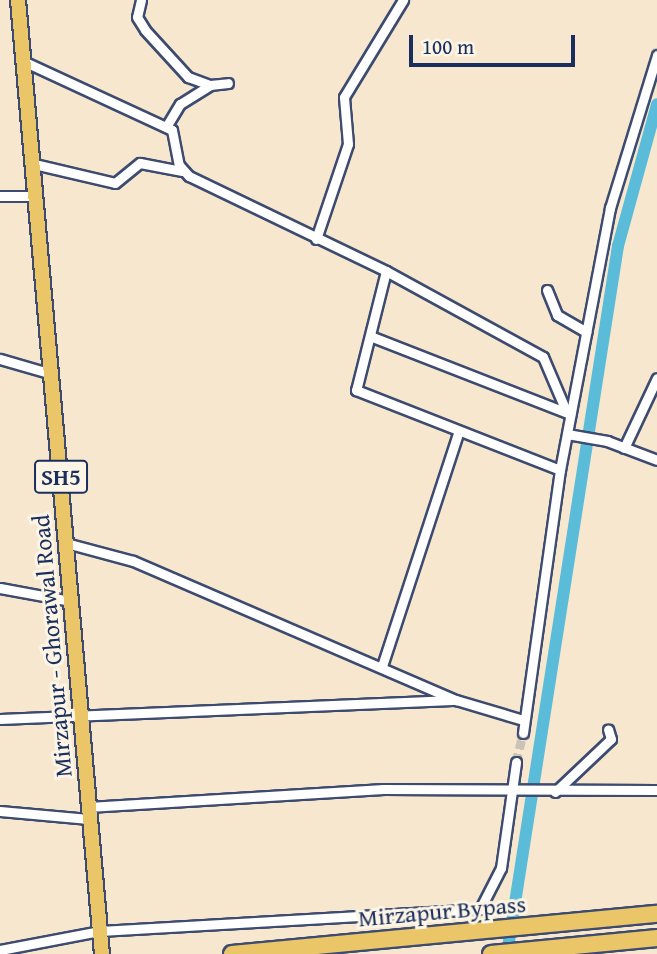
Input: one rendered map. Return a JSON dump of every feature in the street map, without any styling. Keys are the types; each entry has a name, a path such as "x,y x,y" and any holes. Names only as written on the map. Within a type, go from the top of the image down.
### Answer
{"highway":[{"name":"Mirzapur Bypass","path":"232,954 657,914"},
{"name":"Mirzapur Bypass","path":"491,954 657,938"}],"main road":[{"name":"Mirzapur - Ghorawal Road","path":"18,0 30,163 52,373 102,954"}],"street":[{"path":"141,0 138,17 145,30 188,77 210,85"},
{"path":"316,239 348,144 344,97 403,0"},
{"path":"523,733 569,413 610,208 657,55"},
{"path":"23,61 166,127 177,136 182,170"},
{"path":"166,127 180,104 210,85 228,83"},
{"path":"30,163 115,183 140,163 182,170 316,239 386,271 543,357 569,413"},
{"path":"0,196 33,196"},
{"path":"386,271 356,390 560,470"},
{"path":"547,290 556,315 586,332"},
{"path":"370,336 569,413"},
{"path":"0,359 52,373"},
{"path":"624,448 657,378"},
{"path":"382,666 459,431"},
{"path":"567,434 607,441 657,460"},
{"path":"66,543 133,561 456,699 523,720"},
{"path":"0,588 70,601"},
{"path":"0,719 456,699"},
{"path":"555,792 611,739 608,729"},
{"path":"0,950 100,932 480,909 501,868 510,788 516,762"},
{"path":"0,811 88,813 255,794 510,788 539,793 657,790"}],"waterway":[{"path":"507,954 618,246 657,104"}],"tunnel":[{"path":"516,762 523,733"}]}
